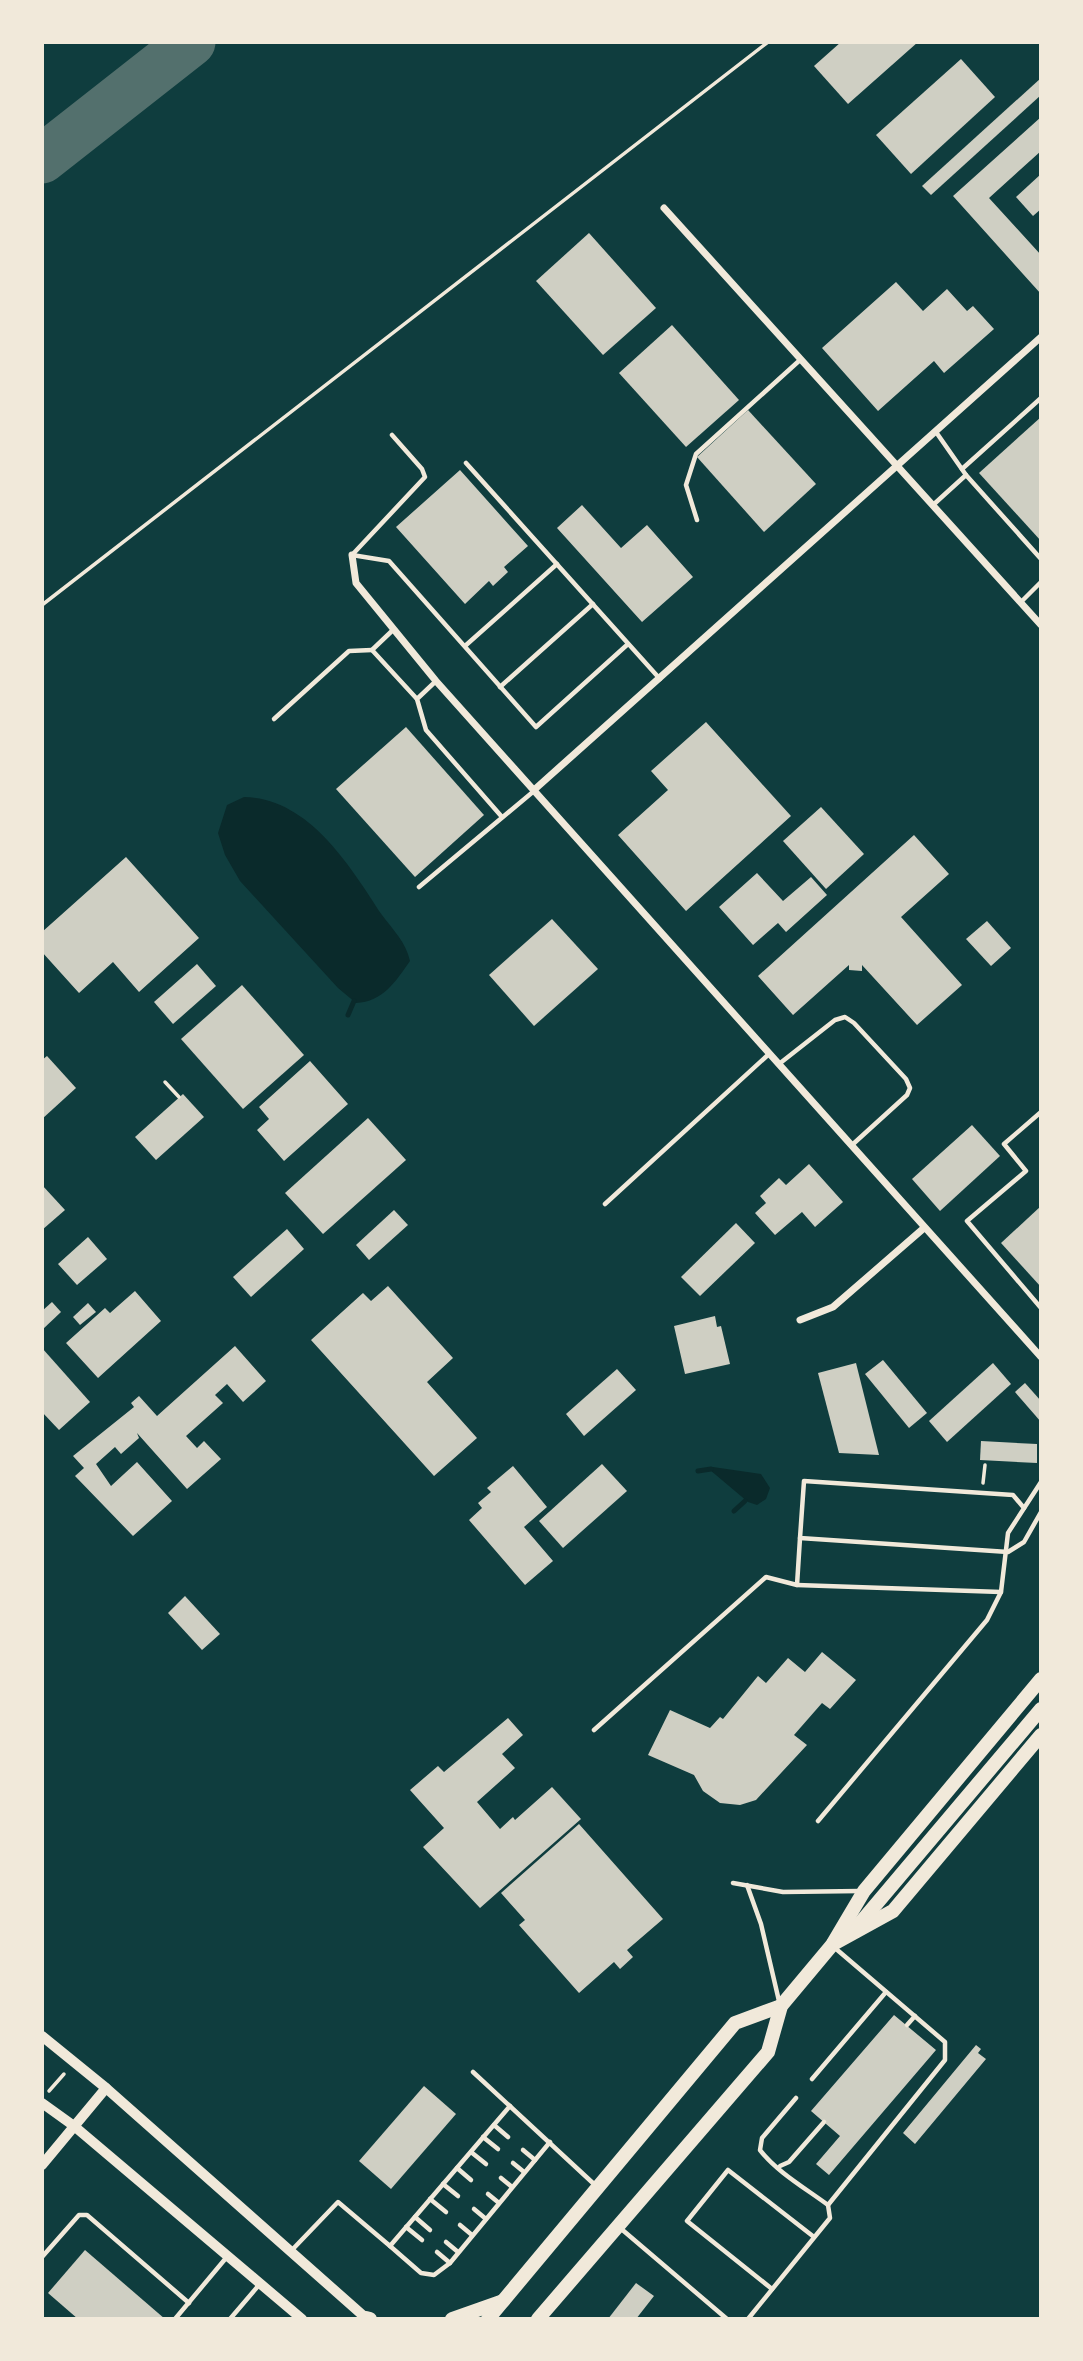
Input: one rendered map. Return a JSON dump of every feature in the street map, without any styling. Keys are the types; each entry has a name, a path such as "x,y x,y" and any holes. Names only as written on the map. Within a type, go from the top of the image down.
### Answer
{"highway":[{"path":"544,2317 617,2225 768,2052 780,2006 832,1945 864,1891 1041,1679"},
{"path":"851,1935 1041,1709"},
{"path":"832,1945 893,1911 1041,1735"},
{"path":"488,2319 735,2023 780,2006"},
{"path":"453,2319 504,2300"}],"street":[{"path":"664,208 1041,625"},
{"path":"534,790 1041,337"},
{"path":"352,555 356,583 436,681 1041,1356"},
{"path":"800,1321 833,1307 925,1228"},
{"path":"42,2036 106,2088 368,2319"},
{"path":"42,2165 106,2088"},
{"path":"42,2103 74,2126 302,2319"}],"lane":[{"path":"697,520 687,485 696,453 801,359"},
{"path":"962,469 1041,398"},
{"path":"936,432 966,475 1041,559"},
{"path":"352,555 425,477 422,469 392,435"},
{"path":"466,463 660,680"},
{"path":"933,505 966,475"},
{"path":"352,555 389,561 536,727 628,644"},
{"path":"465,646 557,564"},
{"path":"1021,603 1041,582"},
{"path":"500,687 593,604"},
{"path":"274,719 349,652 372,650 394,629"},
{"path":"372,650 417,699 426,730 502,817"},
{"path":"417,699 436,681"},
{"path":"419,887 534,790"},
{"path":"779,1064 835,1020 845,1017 906,1079 910,1088 907,1095 852,1146"},
{"path":"605,1204 769,1054"},
{"path":"1041,1112 1004,1144 1026,1171 967,1222 1041,1308"},
{"path":"797,1585 804,1481 1013,1494 1024,1508"},
{"path":"818,1821 987,1620 1001,1592 1008,1552 1008,1533 1041,1482"},
{"path":"800,1538 1008,1552 1024,1542 1041,1512"},
{"path":"594,1730 766,1577 797,1585 1001,1592"},
{"path":"733,1883 783,1892 813,1894 864,1891"},
{"path":"746,1884 761,1924 780,2006"},
{"path":"828,2205 945,2060 945,2042 832,1945"},
{"path":"812,2079 886,1992"},
{"path":"907,2025 915,2016"},
{"path":"473,2072 598,2188"},
{"path":"748,2319 830,2218 828,2205 786,2174 780,2166 768,2161 760,2150 762,2138 796,2098"},
{"path":"390,2246 510,2106"},
{"path":"780,2166 789,2162 824,2122"},
{"path":"494,2125 508,2137"},
{"path":"484,2137 498,2149"},
{"path":"291,2251 338,2202 421,2273 434,2275 450,2263 550,2141"},
{"path":"523,2150 535,2160"},
{"path":"471,2152 486,2164"},
{"path":"513,2163 524,2172"},
{"path":"457,2168 471,2180"},
{"path":"772,2290 687,2221 728,2170 814,2237"},
{"path":"501,2178 512,2187"},
{"path":"443,2184 458,2196"},
{"path":"488,2194 499,2203"},
{"path":"430,2199 446,2212"},
{"path":"474,2209 486,2219"},
{"path":"42,2257 79,2215 87,2215 189,2303"},
{"path":"415,2217 430,2230"},
{"path":"460,2225 472,2235"},
{"path":"617,2225 727,2319"},
{"path":"406,2227 422,2240"},
{"path":"446,2242 458,2252"},
{"path":"437,2252 450,2263"},
{"path":"175,2319 228,2256"},
{"path":"230,2319 260,2283"}],"path":[{"path":"42,605 768,42"},
{"path":"165,1082 178,1097"},
{"path":"982,1492 985,1465"},
{"path":"49,2091 64,2074"}],"water":[{"path":"244,797 267,800 308,822 341,856 399,936 410,961 394,983 381,995 356,1003 338,988 240,881 225,855 218,833 227,805"},
{"path":"713,1467 761,1474 770,1488 766,1499 757,1505 748,1502 710,1470"}],"building":[{"path":"841,42 918,42 848,104 814,66"},
{"path":"961,59 995,97 911,174 876,135"},
{"path":"1041,78 1041,95 931,195 922,186"},
{"path":"1041,117 1041,151 989,198 1041,255 1041,294 953,196"},
{"path":"1041,174 1041,209 1033,216 1016,197"},
{"path":"589,233 656,308 603,355 536,281"},
{"path":"896,282 923,311 947,289 967,311 973,306 994,329 944,373 934,361 878,411 822,348"},
{"path":"672,325 739,400 686,447 619,373"},
{"path":"748,410 816,484 764,532 697,457"},
{"path":"1041,417 1041,541 979,473"},
{"path":"460,470 528,546 504,567 508,572 493,586 489,581 465,604 396,527"},
{"path":"582,505 621,548 647,525 693,577 642,622 557,528"},
{"path":"706,722 791,816 686,911 618,835 668,790 651,771"},
{"path":"406,727 484,815 415,877 336,789"},
{"path":"821,807 864,854 826,889 783,841"},
{"path":"914,835 949,874 901,917 962,985 917,1025 862,965 862,971 849,970 849,965 793,1015 758,976"},
{"path":"126,857 199,938 139,992 113,962 79,993 42,952 42,932"},
{"path":"757,873 783,901 811,877 827,895 786,932 778,923 753,945 719,907"},
{"path":"552,919 598,969 534,1026 489,975"},
{"path":"987,921 1011,948 991,966 966,939"},
{"path":"197,964 216,986 173,1024 154,1002"},
{"path":"242,985 304,1055 243,1109 181,1039"},
{"path":"47,1056 76,1088 42,1119 42,1060"},
{"path":"310,1061 348,1104 284,1161 257,1130 269,1119 259,1107"},
{"path":"183,1094 204,1117 156,1160 135,1137"},
{"path":"368,1118 406,1160 323,1234 285,1193"},
{"path":"972,1125 1000,1156 940,1211 912,1179"},
{"path":"809,1164 843,1202 815,1227 802,1212 775,1235 755,1213 766,1203 760,1196 779,1178 786,1185"},
{"path":"42,1185 65,1210 42,1230"},
{"path":"1041,1206 1041,1287 1001,1243"},
{"path":"394,1210 408,1225 369,1260 356,1245"},
{"path":"736,1223 755,1243 700,1296 681,1277"},
{"path":"287,1229 304,1249 251,1297 233,1277"},
{"path":"88,1237 107,1259 77,1285 58,1264"},
{"path":"388,1286 453,1358 427,1382 477,1438 434,1476 311,1340 363,1293 371,1301"},
{"path":"135,1291 161,1321 98,1378 66,1343 105,1308 110,1313"},
{"path":"52,1302 61,1312 42,1330 42,1311"},
{"path":"88,1303 96,1312 80,1325 73,1317"},
{"path":"715,1316 717,1327 721,1326 730,1364 685,1374 674,1326"},
{"path":"235,1346 266,1381 243,1402 227,1384 215,1395 223,1403 186,1436 197,1448 204,1441 221,1459 187,1489 137,1433 139,1438 121,1454 115,1447 96,1464 111,1486 137,1462 172,1501 133,1536 75,1476 84,1468 73,1456 134,1407 131,1403 139,1396 157,1416"},
{"path":"42,1348 90,1402 59,1430 42,1412"},
{"path":"883,1360 927,1413 909,1428 865,1374"},
{"path":"856,1363 879,1455 839,1453 818,1373"},
{"path":"993,1363 1011,1384 947,1442 929,1421"},
{"path":"617,1369 636,1390 584,1436 566,1414"},
{"path":"1025,1383 1041,1401 1041,1422 1015,1392"},
{"path":"981,1441 1037,1444 1037,1463 980,1460"},
{"path":"602,1464 627,1491 563,1548 539,1521"},
{"path":"513,1466 547,1507 524,1527 553,1561 525,1585 469,1520 482,1508 478,1503 491,1492 487,1488"},
{"path":"185,1596 220,1634 202,1650 168,1613"},
{"path":"822,1652 856,1680 830,1709 822,1703 794,1735 807,1745 756,1800 740,1805 720,1803 703,1791 694,1775 648,1755 670,1710 710,1728 720,1717 723,1719 758,1676 766,1683 788,1658 805,1672"},
{"path":"508,1718 523,1735 502,1754 515,1768 477,1802 500,1829 513,1817 515,1820 552,1787 581,1819 480,1908 423,1847 444,1828 410,1790 438,1766 444,1772"},
{"path":"579,1824 663,1919 627,1950 633,1957 620,1969 614,1962 579,1993 519,1925 525,1920 501,1893"},
{"path":"894,2015 936,2050 829,2175 816,2164 840,2136 811,2111"},
{"path":"976,2045 981,2049 978,2053 986,2059 915,2144 903,2133"},
{"path":"424,2086 456,2114 391,2189 359,2161"},
{"path":"85,2250 165,2319 78,2319 48,2293"},
{"path":"636,2283 654,2296 636,2319 608,2319"}],"waterway":[{"path":"348,1015 354,1001"},
{"path":"698,1471 711,1469"},
{"path":"734,1511 745,1501"}],"taxiway":[{"path":"42,159 191,42"}]}
